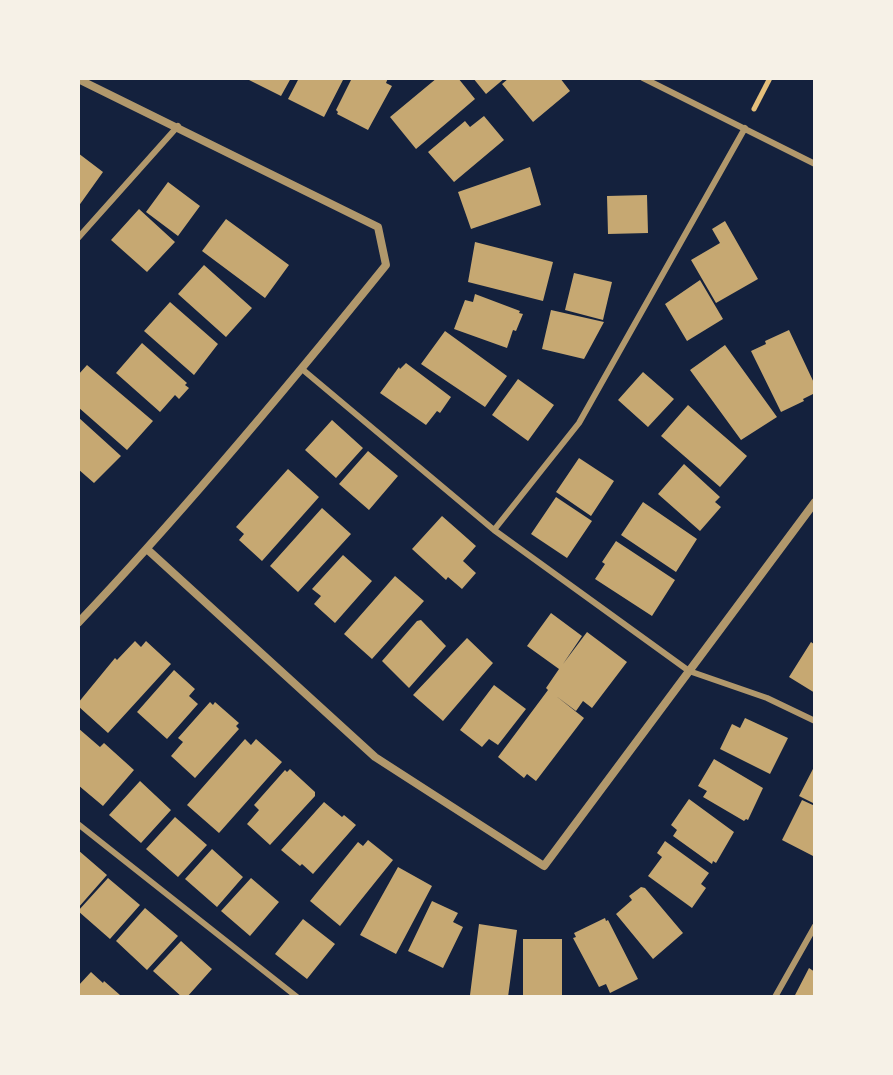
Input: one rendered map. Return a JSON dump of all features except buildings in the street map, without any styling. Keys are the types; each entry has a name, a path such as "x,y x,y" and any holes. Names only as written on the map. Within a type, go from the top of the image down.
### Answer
{"street":[{"path":"78,79 378,227 386,265 148,550 78,623"},
{"path":"148,550 375,757 544,866 815,502"}],"lane":[{"path":"643,78 815,164"},
{"path":"78,238 178,126"},
{"path":"494,530 579,423 745,128"},
{"path":"302,369 494,530 689,671 767,698 815,721"},
{"path":"78,824 297,997"},
{"path":"775,997 815,926"}],"path":[{"path":"745,128 770,78"}]}
